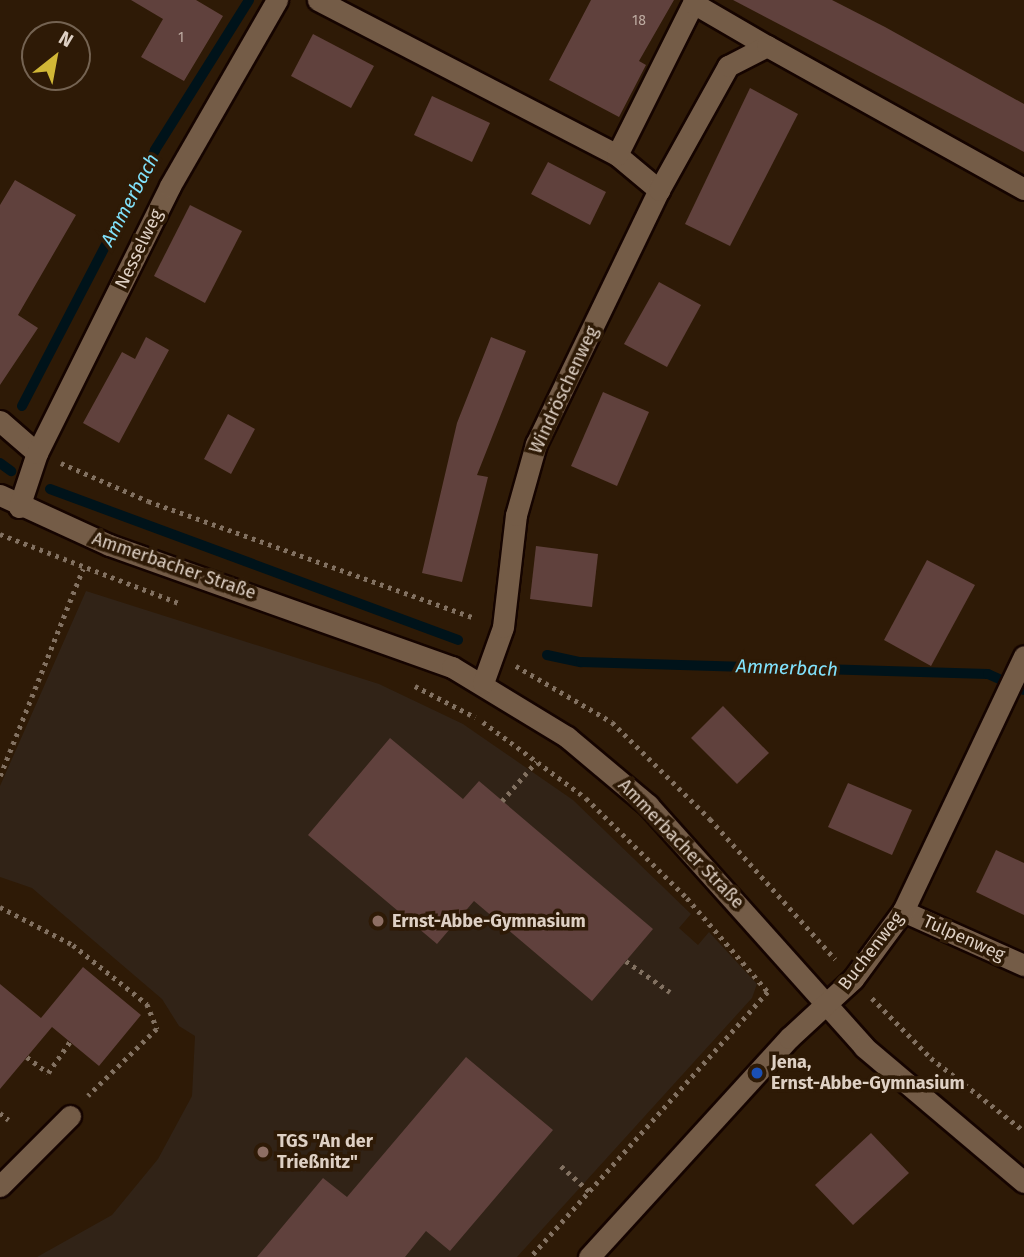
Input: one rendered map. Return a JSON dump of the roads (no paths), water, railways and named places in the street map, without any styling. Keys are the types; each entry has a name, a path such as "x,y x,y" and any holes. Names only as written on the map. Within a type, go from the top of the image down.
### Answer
{"street":[{"name":"Nesselweg","path":"19,507 37,453 170,186 277,0"},
{"path":"318,0 617,155 659,190"},
{"path":"617,155 693,3 1024,190"},
{"name":"Windröschenweg","path":"483,683 503,627 516,514 536,444 659,190 728,66 767,46"},
{"path":"0,421 37,453"},
{"name":"Ammerbacher Straße","path":"0,495 19,507 97,540 408,649 483,683 568,737 648,805 827,1004 923,1101 1024,1182"},
{"name":"Buchenweg","path":"589,1257 853,979 904,911 1023,658"},
{"name":"Tulpenweg","path":"904,911 1024,965"},
{"path":"0,1186 76,1109"}],"waterway":[{"name":"Ammerbach","path":"22,406 155,150 249,0"},
{"name":"Ammerbach","path":"0,463 11,471"},
{"name":"Ammerbach","path":"50,489 458,640"},
{"name":"Ammerbach","path":"547,655 581,662 988,674 1024,690"}],"place":[{"name":"Ernst-Abbe-Gymnasium","path":"378,921"},
{"name":"Jena, Ernst-Abbe-Gymnasium","path":"757,1073"},
{"name":"TGS \"An der Trießnitz\"","path":"263,1152"}]}
